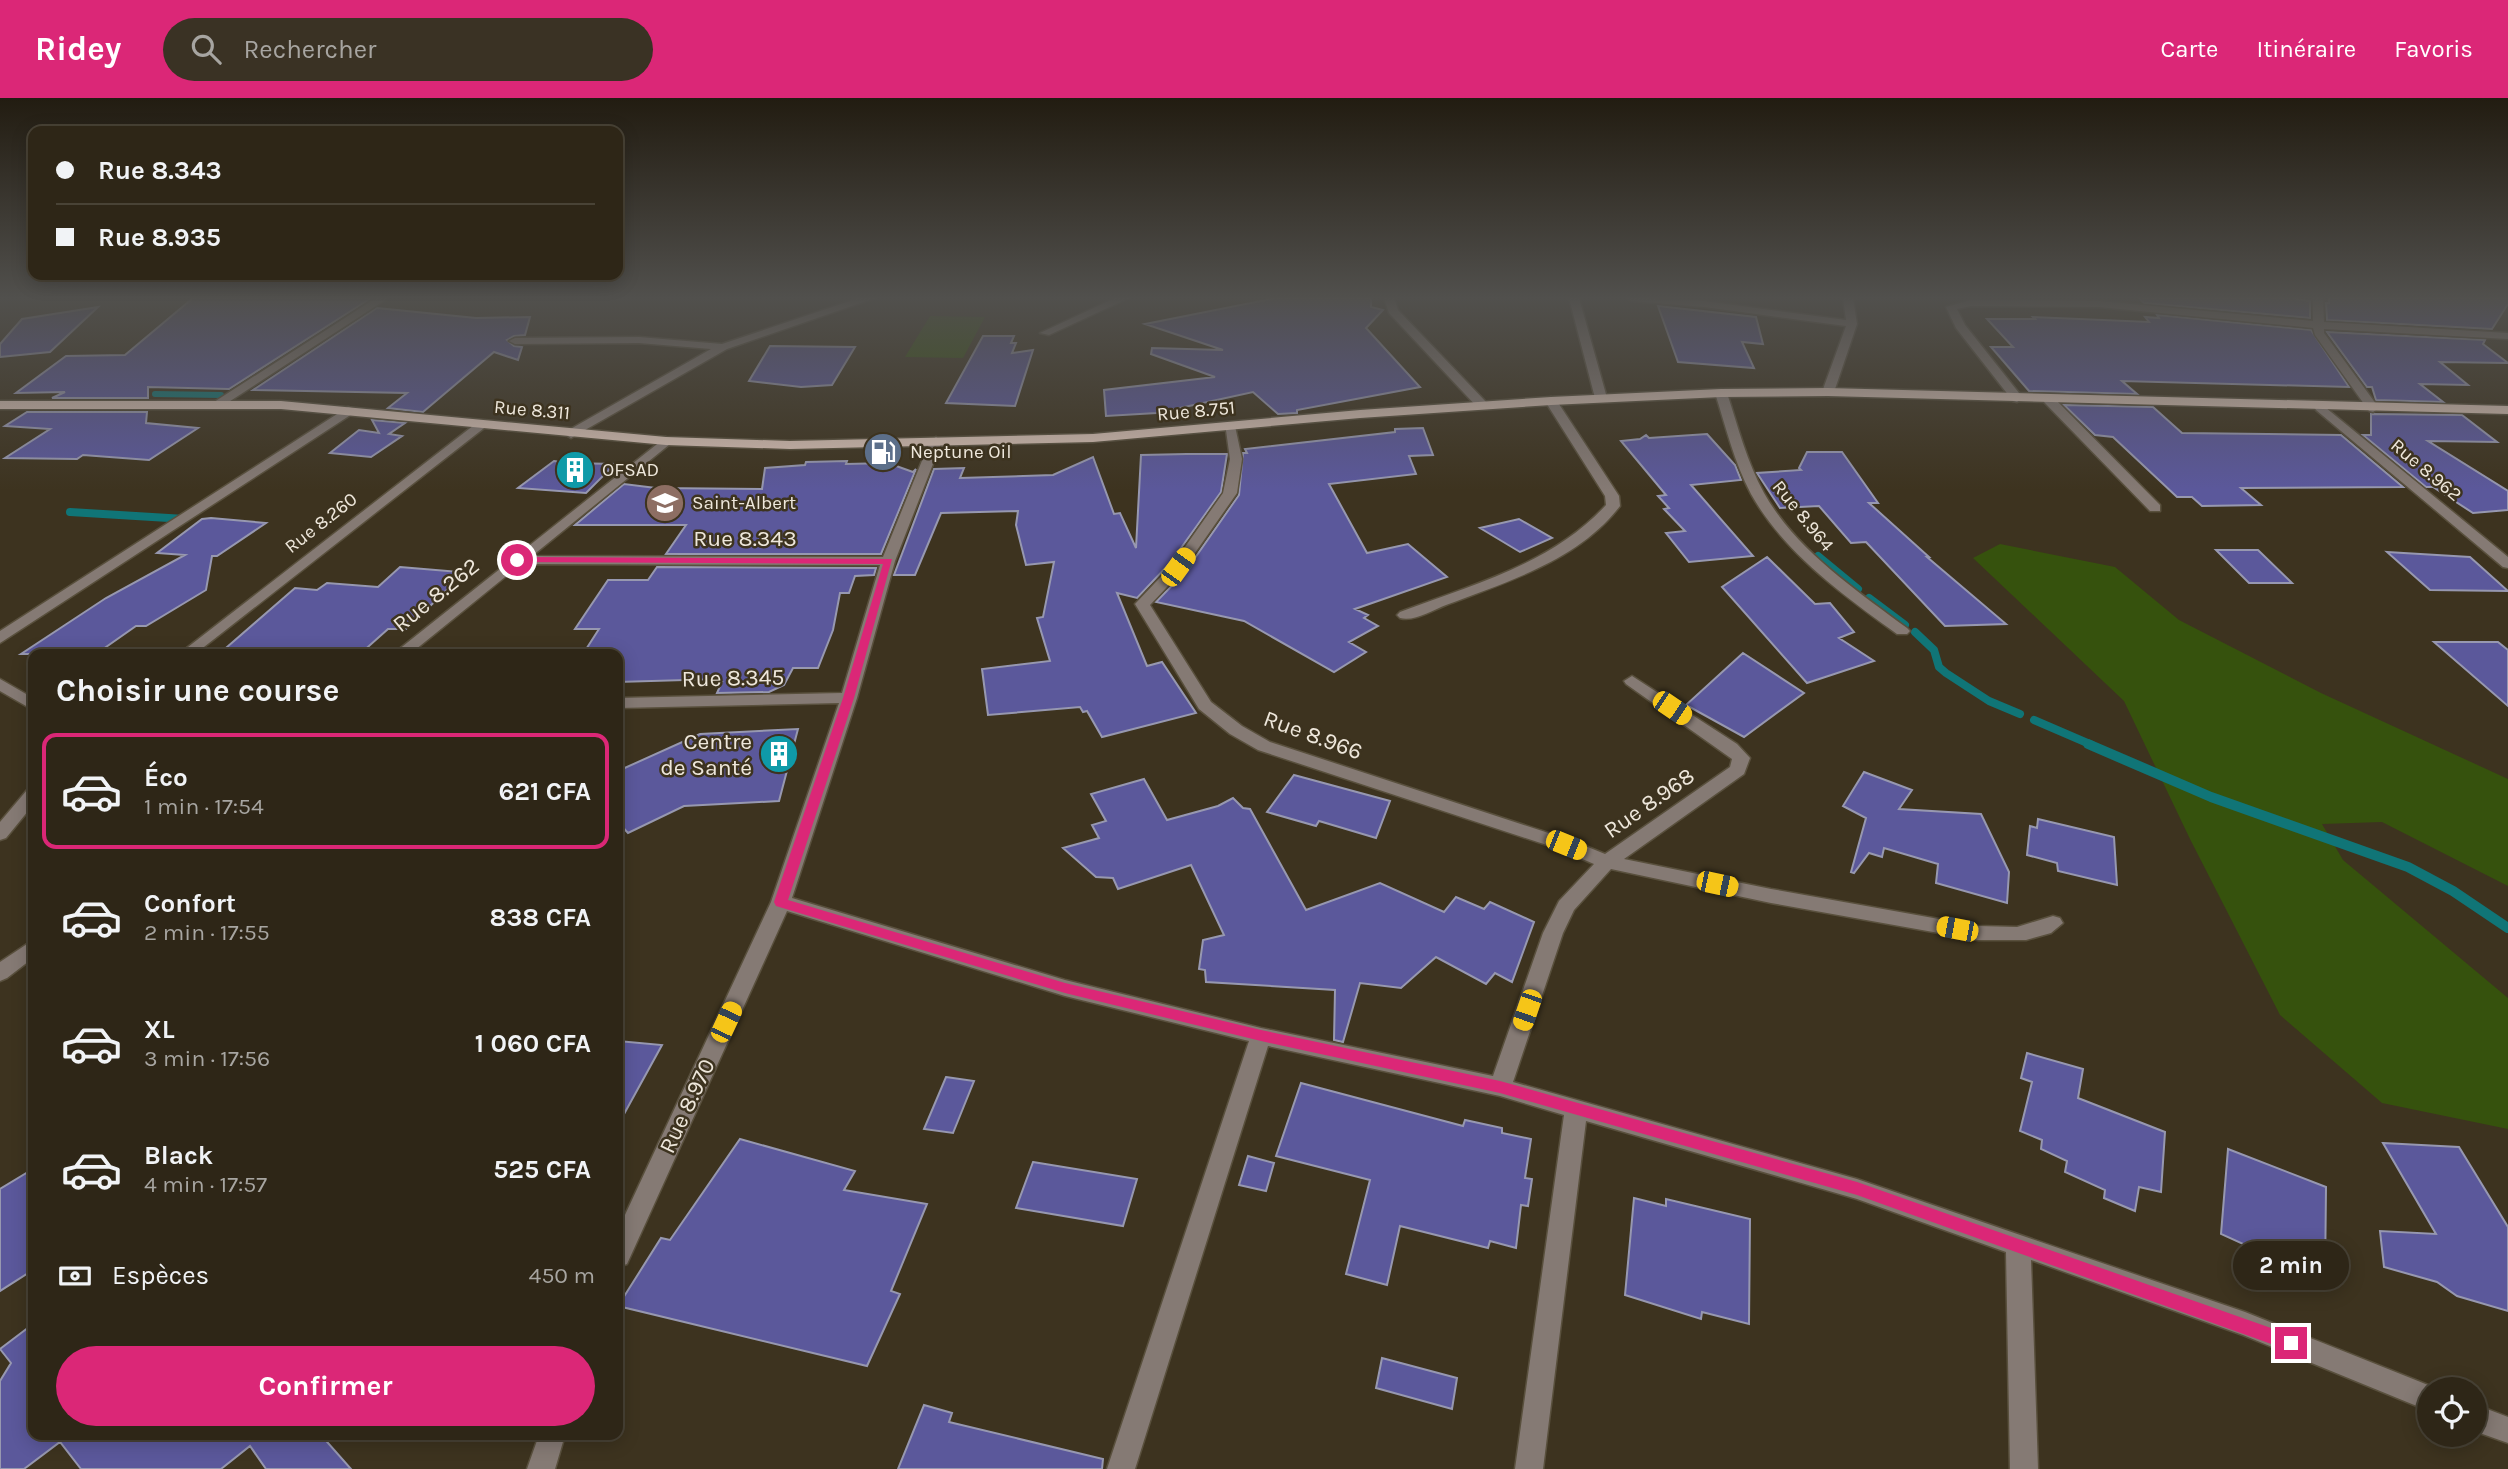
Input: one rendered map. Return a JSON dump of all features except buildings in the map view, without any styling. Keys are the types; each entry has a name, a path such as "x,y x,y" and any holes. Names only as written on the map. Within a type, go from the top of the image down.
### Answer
{"main road":[{"name":"Rue 8.751","path":"936,441 1093,438 1551,401 1721,393 1828,392 2508,410"},
{"name":"Rue 8.311","path":"0,405 218,404 348,411 666,441 790,445 936,441"}],"street":[{"path":"218,404 283,362"},
{"path":"571,434 695,362"},
{"path":"1441,362 1483,406"},
{"path":"1591,362 1601,398"},
{"path":"1828,392 1839,362"},
{"path":"1988,362 2017,398"},
{"path":"2338,362 2372,408"},
{"name":"Rue 8.964","path":"1721,393 1746,472 1766,505 1815,563 1841,587 1902,631"},
{"path":"2048,399 2155,508"},
{"path":"1405,615 1561,552 1606,516 1613,506 1612,496 1551,401"},
{"name":"Rue 8.962","path":"2320,407 2508,564"},
{"path":"0,638 348,411"},
{"name":"Rue 8.260","path":"192,649 482,425"},
{"name":"Rue 8.966","path":"1229,426 1236,459 1230,493 1178,567 1142,604 1205,705 1236,730 1264,746 1566,845 1607,862"},
{"name":"Rue 8.262","path":"407,649 666,441"},
{"name":"Rue 8.970","path":"623,1245 781,902 849,698 888,561 936,441"},
{"name":"Rue 8.343","path":"517,560 888,561"},
{"name":"Rue 8.968","path":"1500,1087 1553,933 1566,906 1607,862 1738,770 1741,758 1731,748 1632,681"},
{"path":"0,684 28,702"},
{"name":"Rue 8.345","path":"623,703 849,698"},
{"path":"0,834 28,800"},
{"path":"1607,862 1771,896 1978,933 2010,935 2040,931 2053,923"},
{"path":"781,902 1065,988 1261,1036 1500,1087 1857,1189 2245,1324 2417,1393"},
{"path":"0,973 28,951"},
{"path":"1121,1469 1261,1036"},
{"path":"1529,1469 1576,1109"},
{"path":"2018,1245 2024,1469"},
{"path":"2487,1422 2508,1430"},
{"path":"541,1469 550,1440"}],"green space":[{"path":"2000,544 2115,567 2179,620 2321,693 2508,779 2508,886 2382,822 2322,824 2343,860 2508,998 2508,1129 2382,1103 2280,1015 2190,839 2124,701 1973,558"}],"waterway":[{"path":"155,394 221,395"},
{"path":"70,512 185,519"},
{"path":"1818,556 1858,589"},
{"path":"1869,598 1905,625"},
{"path":"1915,632 1934,650 1939,667 1946,673 1989,701 2020,714"},
{"path":"2034,720 2092,745"},
{"path":"2088,744 2211,797 2408,867 2453,891 2508,928"}],"place":[{"name":"Neptune Oil","path":"883,452"},
{"name":"OFSAD","path":"575,470"},
{"name":"Saint-Albert","path":"665,503"},
{"name":"Centre de Santé","path":"779,754"}],"route":[{"path":"517,560 888,561 849,698 781,902 1065,988 1261,1036 1500,1087 1857,1189 2245,1324 2291,1343"}]}
